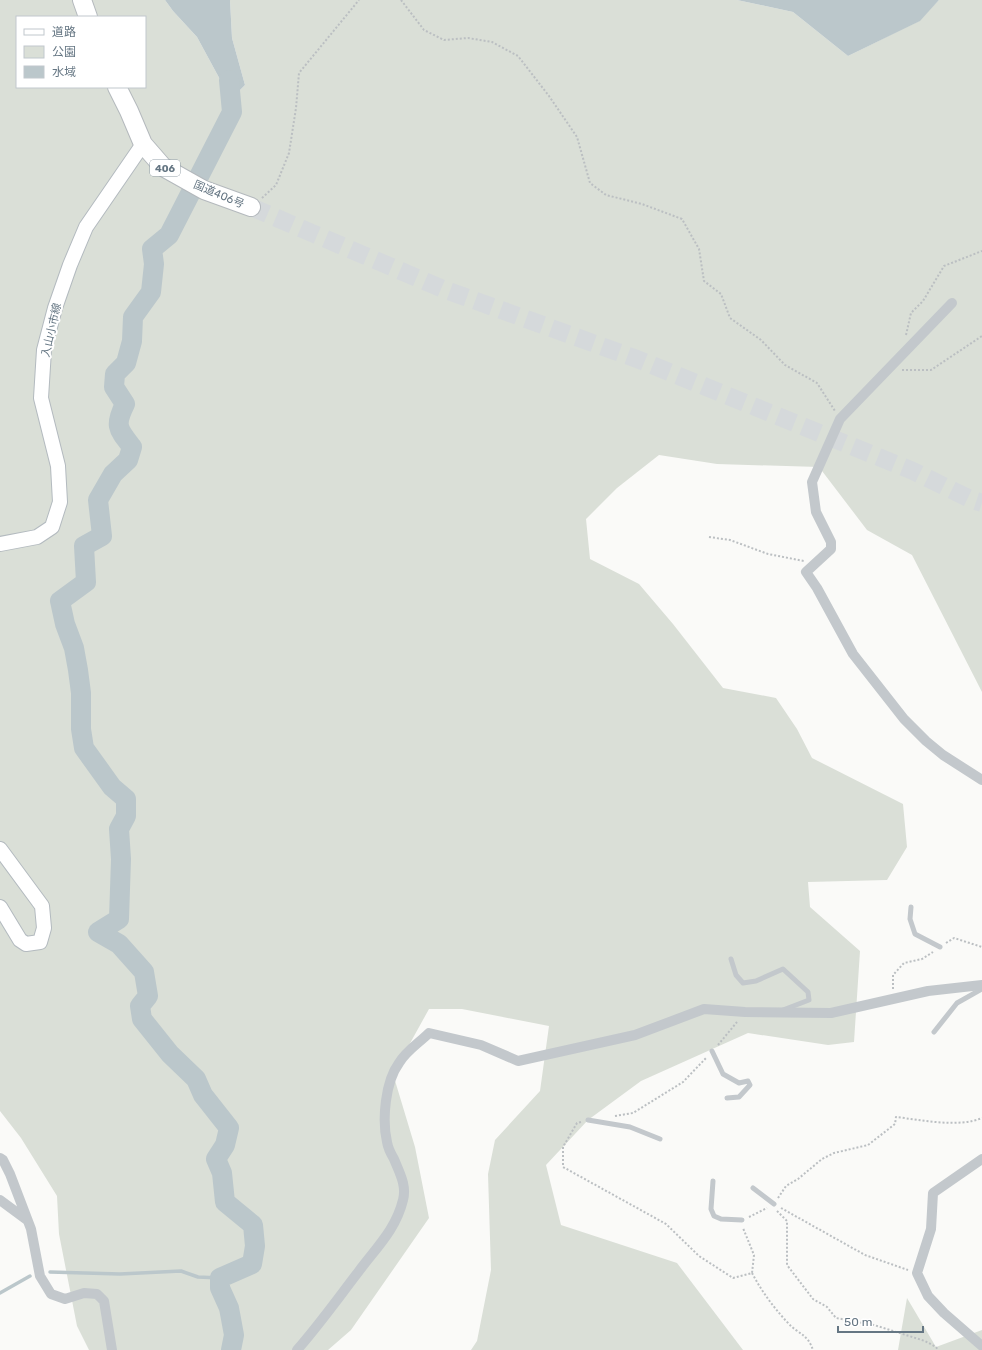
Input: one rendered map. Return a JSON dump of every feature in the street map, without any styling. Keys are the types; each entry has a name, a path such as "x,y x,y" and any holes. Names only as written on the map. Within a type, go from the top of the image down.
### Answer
{"highway":[{"path":"82,0 88,16"},
{"name":"国道406号","path":"118,88 143,144 163,167 204,190 251,207"}],"main road":[{"name":"入山小市線","path":"0,544 37,537 52,527 60,502 58,466 41,398 44,350 55,308 70,265 86,227 143,144"},
{"path":"0,849 42,906 44,928 40,942 26,944 20,940 0,907"}],"street":[{"path":"952,303 840,418 812,482 816,512 831,542 831,549 806,572 817,588 852,654 904,720 943,755 982,780"},
{"path":"297,1350 315,1329 394,1226 404,1198 404,1186 401,1174 387,1143 385,1125 386,1102 394,1070 399,1062 429,1034 481,1045 518,1061 635,1035 704,1009 744,1012 832,1013 928,991 982,985"},
{"path":"0,1158 3,1160 10,1174 28,1220 40,1276 51,1294 65,1299 84,1293 97,1294 104,1301 112,1350"},
{"path":"982,1159 933,1193 931,1229 917,1273 928,1296 944,1313 982,1346"},
{"path":"0,1200 28,1220"}],"lane":[{"path":"911,907 910,919 915,934 940,947"},
{"path":"731,959 736,975 743,983 756,981 783,969 808,992 809,1000 777,1012"},
{"path":"934,1032 957,1003 982,989"},
{"path":"712,1051 723,1074 739,1083 748,1080 750,1085 739,1097 727,1098"},
{"path":"588,1120 630,1127 660,1139"},
{"path":"714,1180 711,1208 714,1216 721,1219 742,1220"},
{"path":"753,1188 774,1204"}],"path":[{"path":"251,207 276,185 289,153 296,108 298,73 359,0"},
{"path":"401,0 424,30 444,40 468,38 492,42 518,56 549,96 577,137 590,183 606,196 642,204 682,219 699,249 704,281 721,294 730,318 761,340 785,365 817,383 840,418"},
{"path":"907,350 906,335 911,313 923,301 944,266 982,251"},
{"path":"887,371 931,370 982,336"},
{"path":"709,537 730,540 768,554 815,563"},
{"path":"895,998 892,984 893,975 904,963 922,959 954,938 982,947"},
{"path":"938,1350 936,1347 925,1341 874,1325 836,1318 827,1307 813,1299 787,1265 787,1221 776,1209 774,1204 786,1186 798,1179 822,1159 834,1153 868,1145 895,1124 896,1117 947,1123 977,1120 982,1118"},
{"path":"752,1273 763,1294 789,1324 809,1340 813,1350"}],"green space":[{"path":"0,0 165,0 197,37 223,85 229,106 235,108 235,95 245,85 232,38 230,0 737,0 793,12 848,56 919,21 939,0 982,0 982,692 912,555 867,530 819,467 717,464 659,455 617,488 586,519 590,559 639,584 673,624 723,688 776,698 797,729 812,758 903,804 907,847 887,880 808,882 810,907 860,951 854,1042 828,1045 748,1033 641,1081 588,1120 546,1165 561,1225 677,1263 743,1350 471,1350 477,1341 491,1270 488,1174 495,1140 540,1091 549,1026 462,1009 429,1009 393,1074 415,1147 429,1218 351,1330 328,1350 89,1350 77,1326 59,1234 57,1196 21,1138 0,1111"},
{"path":"907,1298 936,1347 982,1330 982,1350 898,1350"}],"water":[{"path":"165,0 230,0 232,38 245,85 235,95 235,108 229,106 223,85 197,37"},
{"path":"737,0 939,0 920,21 848,56 793,12"}],"waterway":[{"path":"229,80 232,112 169,235 152,249 154,264 151,292 133,317 132,341 126,363 115,374 114,387 125,404 119,417 119,427 123,436 132,447 128,460 113,474 98,500 102,536 84,546 86,582 60,601 65,624 74,648 78,670 81,693 81,729 84,748 112,787 126,799 126,816 119,829 121,859 119,919 98,932 119,944 144,972 148,996 140,1006 142,1019 170,1054 196,1079 203,1095 229,1128 225,1145 216,1159 222,1173 225,1202 253,1225 255,1246 252,1264 220,1278 220,1288 229,1308 234,1335 231,1350"},
{"path":"50,1272 120,1274 181,1271 198,1277 220,1278"},
{"path":"0,1293 30,1276"}],"tunnel":[{"path":"251,207 443,289 637,359 913,471 970,499 982,503"}]}
